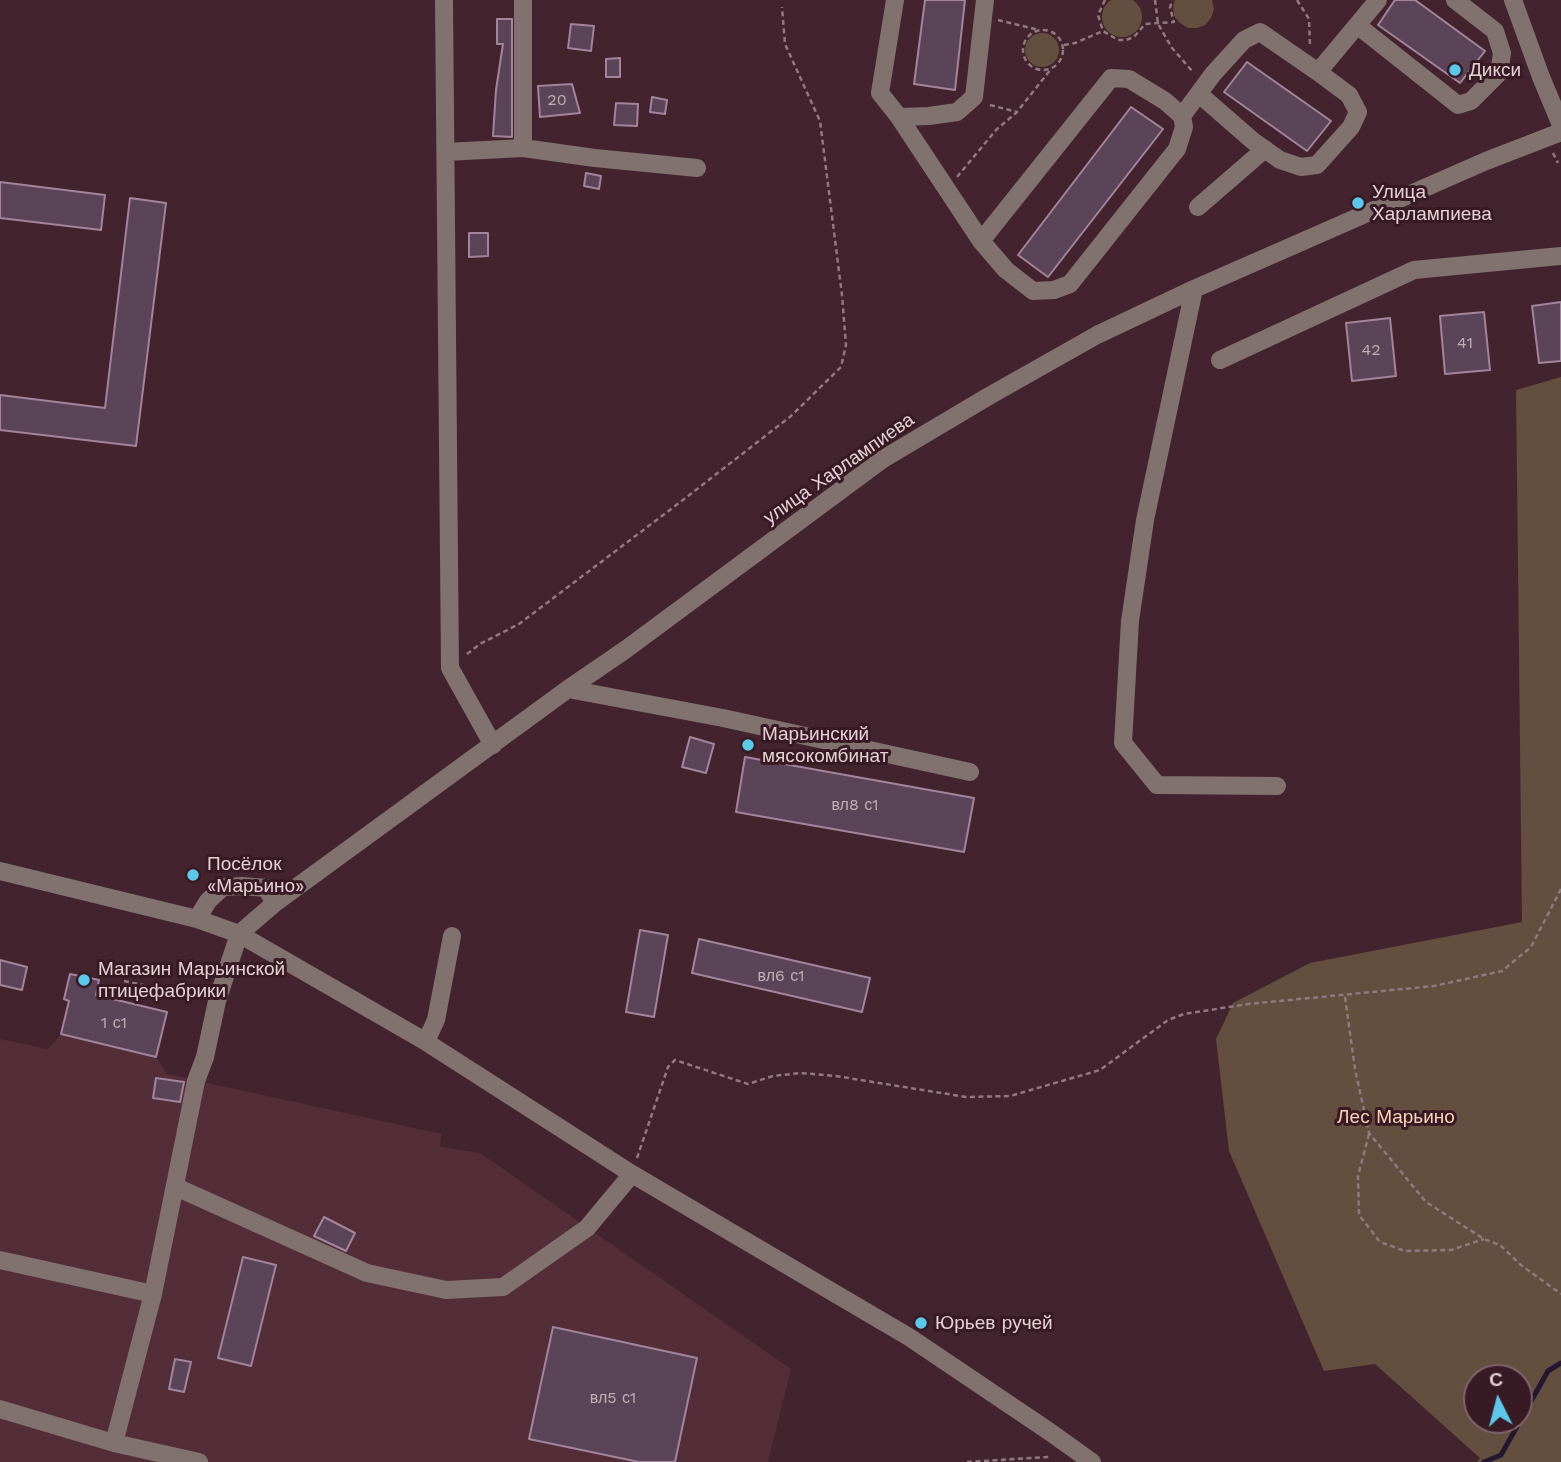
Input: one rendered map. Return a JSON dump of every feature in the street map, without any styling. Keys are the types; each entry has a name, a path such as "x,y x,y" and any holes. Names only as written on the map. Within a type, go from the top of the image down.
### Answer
{"street":[{"path":"444,0 450,668 493,745"},
{"path":"523,0 523,148"},
{"path":"895,0 880,93 981,241 1006,270 1033,291 1054,290 1070,284 1177,149 1184,127 1182,116 1165,101 1129,79 1111,78 981,241"},
{"path":"1312,68 1357,25 1378,0"},
{"path":"1357,25 1458,105 1471,101 1499,73 1502,53 1495,31 1455,0"},
{"path":"1513,0 1561,125"},
{"path":"898,117 957,112 974,97 984,9"},
{"path":"1182,116 1203,89 1244,40 1260,32 1349,95 1358,112 1352,127 1317,165 1301,167 1280,160 1265,149 1203,89"},
{"name":"улица Харлампиева","path":"239,934 275,903 883,459 1097,335 1194,289 1486,161 1561,132"},
{"path":"446,152 523,148 608,160 697,168"},
{"path":"1198,207 1265,149"},
{"path":"1220,360 1415,270 1561,256"},
{"path":"1194,289 1144,520 1130,621 1122,743 1157,785 1277,786"},
{"path":"568,689 723,718 970,772"},
{"path":"0,871 197,919 239,934 424,1040 632,1174 909,1337 1092,1462"},
{"path":"197,919 208,901 223,887 266,888 275,903"},
{"path":"114,1443 153,1294 196,1081 205,1057 217,1001 239,934"},
{"path":"424,1040 436,1020 452,936"},
{"path":"176,1187 367,1273 446,1290 503,1287 587,1228 632,1174"},
{"path":"0,1260 153,1294"},
{"path":"0,1409 114,1443 199,1462"}],"path":[{"path":"1105,0 1098,15 1103,31 1118,40 1134,37 1145,24 1174,22 1171,16 1172,0"},
{"path":"1155,0 1158,24 1172,48 1203,89"},
{"path":"1297,0 1309,19 1312,68"},
{"path":"450,668 480,644 519,624 679,503 791,416 841,367 846,345 842,295 820,121 785,44 782,8"},
{"path":"945,186 956,179 996,130 1017,112 1051,69 1059,63 1063,54 1063,45 1058,36 1050,31 1012,22 984,9"},
{"path":"1039,30 1031,33 1023,50 1032,66 1041,70 1051,69"},
{"path":"1063,45 1103,31"},
{"path":"974,97 981,103 1017,112"},
{"path":"1555,164 1561,161"},
{"path":"632,1174 668,1067 675,1060 748,1084 772,1076 800,1073 836,1076 966,1097 1010,1096 1100,1070 1168,1020 1184,1014 1248,1004 1434,986 1502,971 1531,947 1561,889"},
{"path":"124,981 217,1001"},
{"path":"1345,996 1354,1069 1369,1133 1426,1202 1484,1239 1500,1245 1521,1265 1561,1294"},
{"path":"1369,1133 1358,1176 1359,1215 1380,1242 1405,1251 1451,1250 1484,1239"},
{"path":"967,1462 1047,1457 1065,1443"}],"shaded area":[{"path":"70,974 99,980 96,995 167,1012 156,1057 167,1074 441,1134 440,1147 480,1153 791,1369 768,1462 0,1462 0,1039 48,1049 61,1034 69,1001 64,999"}],"green space":[{"path":"1122,-3 1136,3 1142,17 1136,31 1122,37 1108,31 1102,17 1108,3"},
{"path":"1175,0 1212,0 1214,9 1211,18 1205,25 1188,28 1174,16"},
{"path":"1042,33 1054,38 1059,50 1054,62 1042,67 1030,62 1025,50 1030,38"},
{"name":"Лес Марьино","path":"1561,377 1561,1462 1477,1462 1480,1458 1375,1364 1324,1371 1229,1151 1216,1039 1233,1003 1310,963 1522,922 1516,390"}],"building":[{"path":"925,0 965,0 955,90 914,84"},
{"path":"1395,0 1415,0 1485,51 1460,83 1378,25"},
{"path":"497,19 512,19 512,137 493,136 503,44 497,44"},
{"path":"571,24 594,26 591,51 568,48"},
{"path":"620,58 620,77 606,77 606,59"},
{"path":"1247,62 1331,121 1307,151 1224,92"},
{"path":"572,84 580,113 540,117 538,86"},
{"path":"652,97 667,100 665,114 650,112"},
{"path":"616,103 638,104 637,126 614,125"},
{"path":"1131,107 1163,129 1048,277 1018,255"},
{"path":"586,173 601,176 599,189 584,186"},
{"path":"0,182 105,195 101,230 0,218"},
{"path":"130,198 166,203 136,446 0,430 0,395 105,408"},
{"path":"469,233 488,233 488,256 469,257"},
{"path":"1561,302 1561,361 1539,363 1532,306"},
{"path":"1484,312 1490,370 1445,374 1440,316"},
{"path":"1390,318 1396,376 1352,381 1346,323"},
{"path":"690,737 714,744 706,773 682,767"},
{"path":"745,757 974,798 964,852 736,812"},
{"path":"640,930 668,935 654,1017 626,1012"},
{"path":"699,939 870,978 862,1012 692,973"},
{"path":"0,960 27,967 22,990 0,985"},
{"path":"70,974 99,980 96,995 167,1012 156,1057 61,1034 69,1001 64,999"},
{"path":"156,1078 184,1082 180,1102 153,1098"},
{"path":"324,1217 355,1233 346,1251 314,1236"},
{"path":"243,1257 276,1265 251,1366 218,1358"},
{"path":"553,1327 697,1358 675,1462 639,1462 529,1439"},
{"path":"175,1359 191,1362 184,1392 169,1389"}],"waterway":[{"path":"1484,1462 1501,1455 1548,1371 1561,1363"}],"place":[{"name":"Дикси","path":"1455,70"},
{"name":"Улица Харлампиева","path":"1358,203"},
{"name":"Марьинский мясокомбинат","path":"748,745"},
{"name":"Посёлок «Марьино»","path":"193,875"},
{"name":"Магазин Марьинской птицефабрики","path":"84,980"},
{"name":"Юрьев ручей","path":"921,1323"}]}
